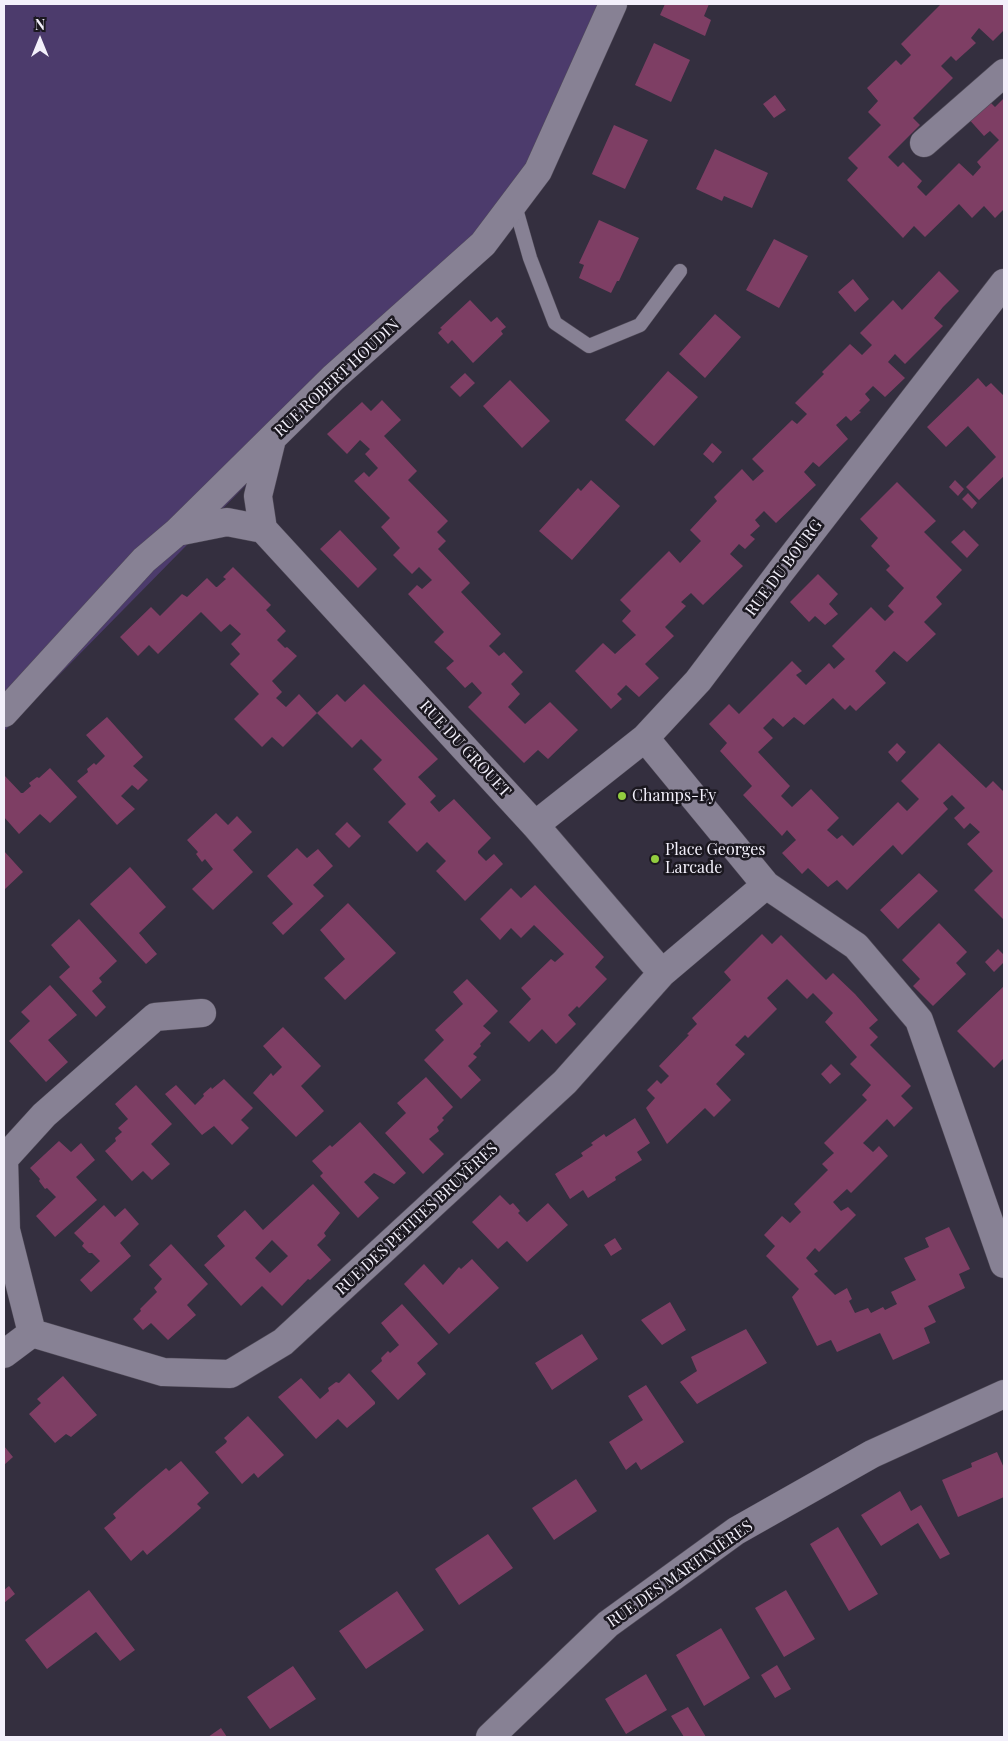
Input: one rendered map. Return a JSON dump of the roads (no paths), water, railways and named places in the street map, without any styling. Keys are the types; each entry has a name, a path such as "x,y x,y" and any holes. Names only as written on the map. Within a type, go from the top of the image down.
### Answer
{"street":[{"name":"RUE ROBERT HOUDIN","path":"4,713 144,560 177,532 333,378 483,244 538,171 613,4"},
{"path":"924,143 1004,73"},
{"name":"RUE DU BOURG","path":"535,825 645,738 698,681 1004,283"},
{"path":"177,532 227,522 263,529 258,496 272,439"},
{"name":"RUE DU GROUET","path":"263,529 535,825 662,973"},
{"path":"645,738 766,885 856,946 920,1020 1004,1264"},
{"name":"RUE DES PETITES BRUYÈRES","path":"32,1332 164,1372 230,1374 283,1342 565,1082 662,973 766,885"},
{"path":"4,1354 32,1332 6,1230 4,1159 44,1115 155,1017 202,1014"},
{"name":"RUE DES MARTINIÈRES","path":"490,1737 608,1624 736,1531 872,1454 1004,1394"}],"lane":[{"path":"514,202 530,258 555,322 589,346 640,325 680,271"}],"place":[{"name":"Champs-Fy","path":"622,796"},
{"name":"Place Georges Larcade","path":"655,859"}]}
